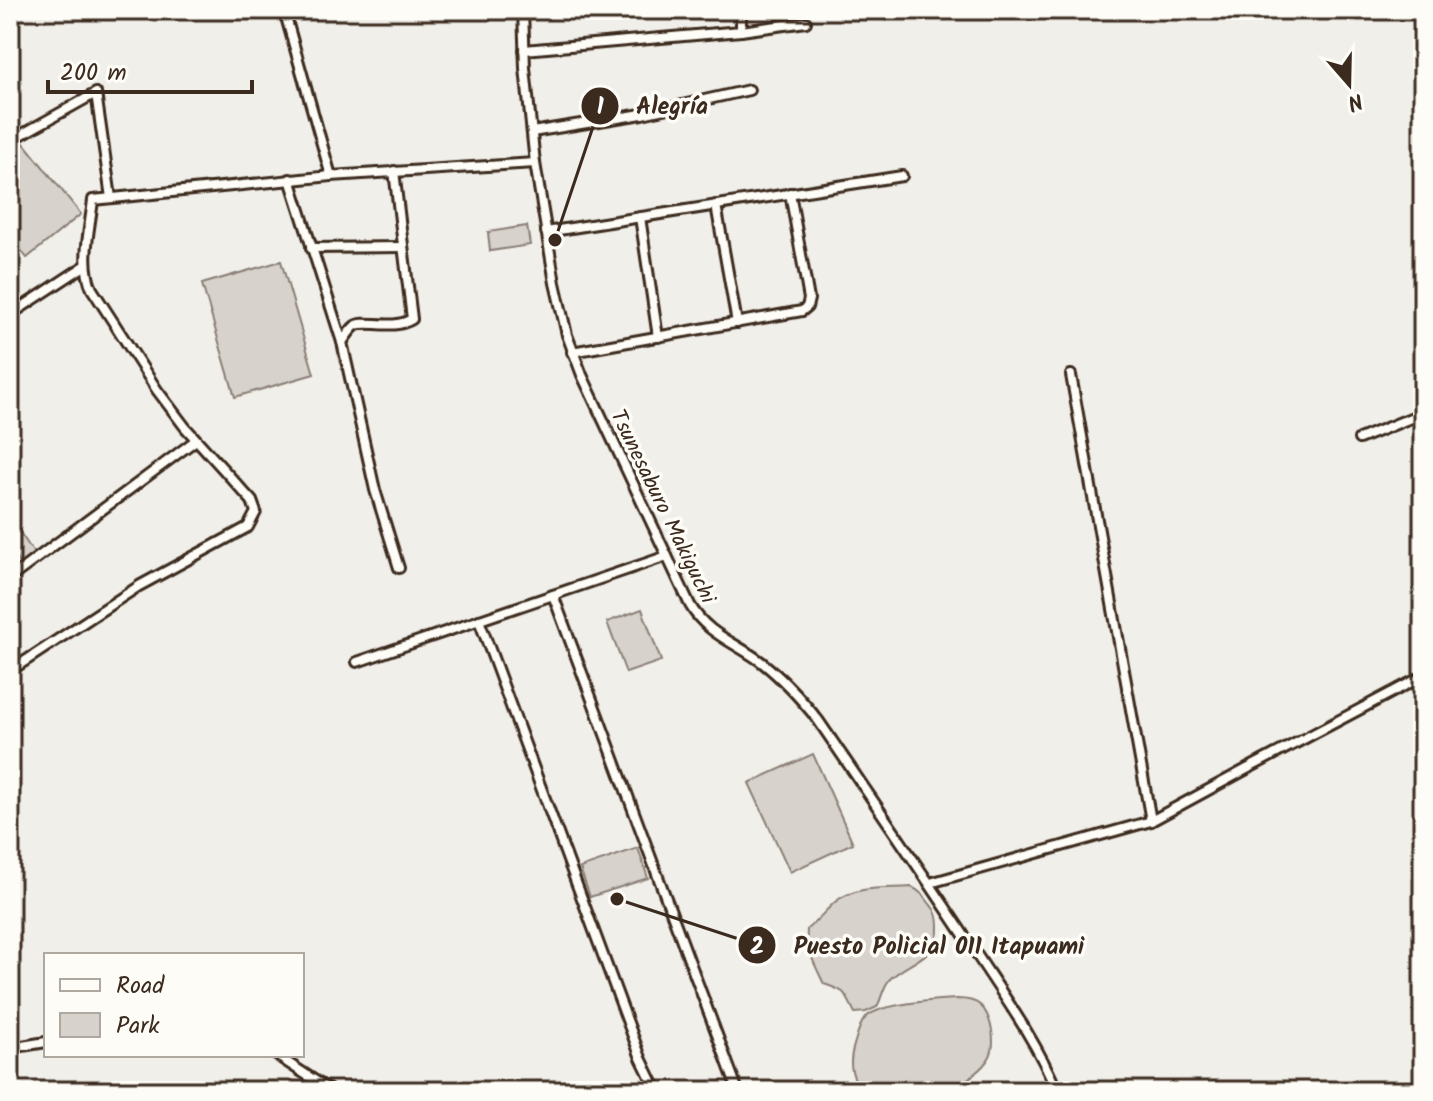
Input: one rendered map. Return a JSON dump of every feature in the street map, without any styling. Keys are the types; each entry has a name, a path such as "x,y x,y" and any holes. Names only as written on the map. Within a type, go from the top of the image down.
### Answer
{"street":[{"path":"284,10 331,176"},
{"name":"Tsunesaburo Makiguchi","path":"523,10 535,163 562,316 572,352 690,605 699,620 764,664 818,720 930,883 1033,1043 1057,1091"},
{"path":"741,10 741,31"},
{"path":"524,50 741,31 806,22"},
{"path":"532,132 642,114 749,90"},
{"path":"10,141 96,93 111,198"},
{"path":"10,671 139,586 248,527 256,512 252,501 196,440 157,390 94,293 86,265 93,200 290,179 535,163"},
{"path":"342,342 360,324 389,326 412,319 394,171"},
{"path":"546,232 902,176"},
{"path":"290,179 342,342 375,490 399,568"},
{"path":"572,352 797,313 807,307 809,299 790,193"},
{"path":"716,205 737,323"},
{"path":"640,217 658,337"},
{"path":"311,248 403,247"},
{"path":"10,315 86,265"},
{"path":"1071,375 1151,821"},
{"path":"1359,439 1423,413"},
{"path":"10,578 196,440"},
{"path":"357,662 667,556"},
{"path":"553,595 738,1091"},
{"path":"479,620 641,1058 657,1091"},
{"path":"930,883 1151,821 1423,676"},
{"path":"10,1048 44,1042"},
{"path":"279,1057 331,1091"}],"green space":[{"path":"23,142 81,214 27,258 10,236 10,153"},
{"path":"527,226 530,245 490,251 488,232"},
{"path":"281,261 314,374 235,397 202,284"},
{"path":"19,531 35,555 20,565 10,549 10,537"},
{"path":"642,609 661,661 626,673 607,622"},
{"path":"813,754 853,843 790,872 749,783"},
{"path":"638,848 648,878 590,897 580,868"},
{"path":"911,887 923,896 935,912 938,926 934,945 922,958 890,979 877,1007 855,1013 844,994 824,984 809,950 807,929 835,902 852,893"},
{"path":"957,999 978,1003 988,1016 993,1046 982,1067 950,1090 921,1093 862,1091 853,1075 851,1058 858,1030 866,1017 896,1005"}],"place":[{"name":"Alegría","path":"555,240"},
{"name":"Puesto Policial 011 Itapuami","path":"617,899"}]}
